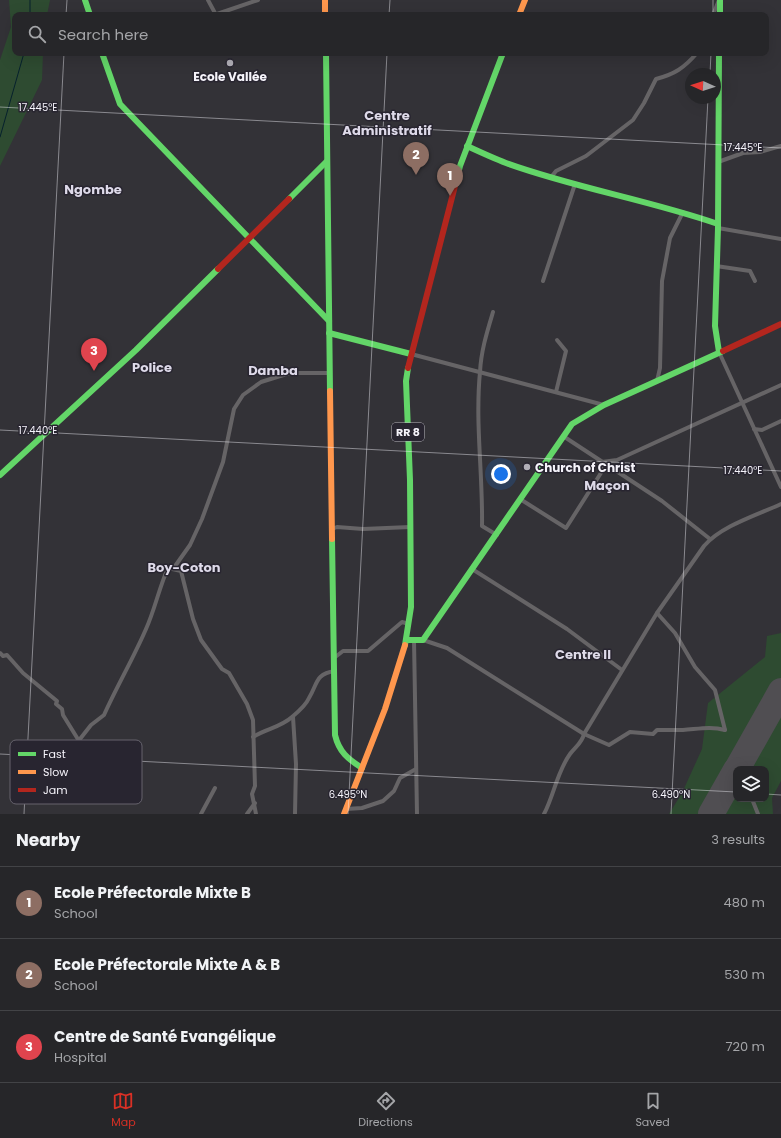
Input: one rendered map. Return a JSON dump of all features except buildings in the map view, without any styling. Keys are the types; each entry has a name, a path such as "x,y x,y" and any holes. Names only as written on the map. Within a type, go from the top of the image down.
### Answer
{"street":[{"path":"85,0 89,12"},
{"path":"208,0 214,12"},
{"path":"224,12 258,0"},
{"path":"325,0 325,12"},
{"path":"520,12 525,0"},
{"path":"714,12 720,0"},
{"path":"720,0 720,12"},
{"path":"103,56 120,104 251,238 328,321"},
{"path":"326,56 328,110 326,162 328,321 337,743 346,758 362,768"},
{"name":"RR 8","path":"345,812 385,709 407,640 409,624 410,527 406,381 411,354 466,146 502,56"},
{"path":"552,176 556,171 586,156 633,120 644,103 656,79 674,74 694,56"},
{"path":"720,56 715,326 719,352 781,487"},
{"path":"466,146 506,163 575,184 683,212 718,226 781,239"},
{"path":"718,162 743,153 760,152 781,146"},
{"path":"0,475 101,384 251,238 326,162"},
{"path":"543,281 575,184"},
{"path":"657,381 660,368 662,281 670,238 683,212"},
{"path":"716,266 750,271 755,281"},
{"path":"493,312 483,346 480,372 482,526 497,535"},
{"path":"422,640 497,535 572,424 604,405 781,324"},
{"path":"329,333 339,334 604,405"},
{"path":"556,392 566,351 557,340"},
{"path":"173,569 190,545 202,519 223,462 234,409 243,395 261,382 290,373 329,373"},
{"path":"602,462 617,460 781,385"},
{"path":"754,429 762,430 781,421"},
{"path":"563,436 662,501 710,539"},
{"path":"520,499 566,528 606,465"},
{"path":"544,814 561,770 570,754 582,741 584,734 657,613 710,539 723,530 781,504"},
{"path":"332,529 337,527 363,529 410,527"},
{"path":"80,740 91,725 104,716 146,630 161,583 168,568 181,571 193,619 201,640 222,669 229,673 247,704 252,720 255,786 252,794 256,814"},
{"path":"472,570 566,629 622,670"},
{"path":"407,640 422,640 448,648 584,734 609,745 630,732 653,734 657,730 684,730 700,728 716,728 725,730 715,690 695,667 675,633 657,613"},
{"path":"334,658 343,651 368,651 395,626 402,622 409,624"},
{"path":"414,640 417,814"},
{"path":"0,653 2,656 7,655 23,673 57,701 56,704 62,709 63,715 78,740"},
{"path":"253,737 261,732 278,727 293,717 309,700 319,677 325,672 335,671"},
{"path":"293,717 296,764 295,814"},
{"path":"345,812 383,801 394,791 400,778 416,769"},
{"path":"201,814 216,788"},
{"path":"753,802 758,814"},
{"path":"247,814 255,803"}],"green space":[{"path":"9,0 50,0 48,12 12,12 12,56 43,56 42,80 0,166 0,60 11,27"},
{"path":"781,633 781,781 772,798 773,814 669,814 682,793 702,749 708,703 765,657 767,636"}],"waterway":[{"path":"30,0 30,12"},
{"path":"0,137 23,56"}],"runway":[{"path":"739,766 781,691"},
{"path":"711,814 733,775"}],"traffic: fast":[{"path":"85,0 89,12"},
{"path":"720,0 720,12"},
{"path":"103,56 120,104 329,321"},
{"path":"326,56 330,391"},
{"path":"456,182 460,166 502,56"},
{"path":"719,56 718,228 715,326 719,352"},
{"path":"467,146 501,161 532,172 718,224"},
{"path":"289,199 326,162"},
{"path":"0,475 136,350 218,269"},
{"path":"329,333 411,354"},
{"path":"407,640 423,640 572,424 604,405 723,351"},
{"path":"405,645 411,607 410,480 406,381 408,368"},
{"path":"332,539 335,735 342,751 362,768"}],"traffic: slow":[{"path":"325,0 325,12"},
{"path":"520,12 525,0"},
{"path":"330,391 332,539"},
{"path":"344,814 385,709 405,645"}],"traffic: jam":[{"path":"408,368 456,182"},
{"path":"218,269 289,199"},
{"path":"723,351 781,324"}],"place":[{"name":"Ecole Vallée","path":"230,63"},
{"name":"Ecole Préfectorale Mixte A & B","path":"416,175"},
{"name":"Ecole Préfectorale Mixte B","path":"450,196"},
{"name":"Centre de Santé Evangélique","path":"94,371"},
{"name":"Church of Christ","path":"527,467"}],"district":[{"name":"Centre Administratif","path":"387,122"},
{"name":"Ngombe","path":"93,189"},
{"name":"Police","path":"152,367"},
{"name":"Damba","path":"273,370"},
{"name":"Maçon","path":"607,485"},
{"name":"Boy-Coton","path":"184,567"},
{"name":"Centre II","path":"583,654"}]}
